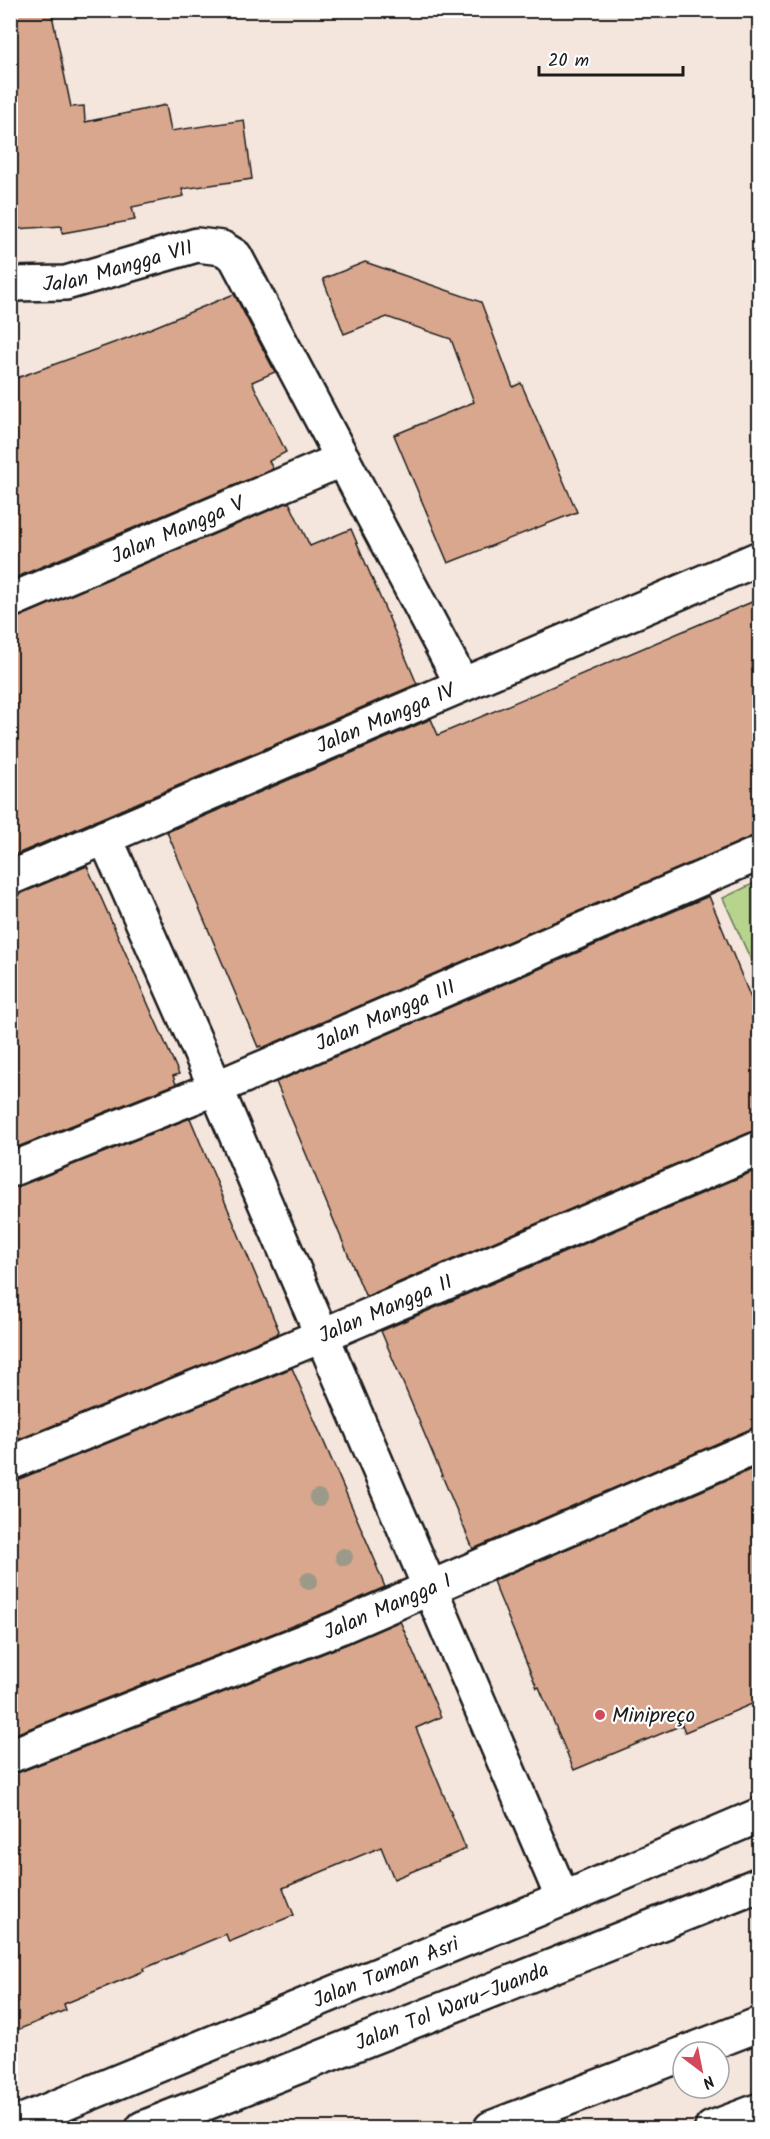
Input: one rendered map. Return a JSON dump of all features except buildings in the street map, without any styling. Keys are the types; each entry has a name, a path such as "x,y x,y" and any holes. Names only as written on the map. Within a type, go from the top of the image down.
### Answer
{"main road":[{"name":"Jalan Mangga VII","path":"10,284 66,283 197,245 222,248 235,256 343,459"},
{"path":"10,308 66,283"},
{"path":"343,459 462,684"},
{"name":"Jalan Mangga V","path":"10,601 343,459"},
{"name":"Jalan Mangga IV","path":"10,878 759,558"},
{"path":"105,837 216,1088 563,1899"},
{"name":"Jalan Mangga III","path":"10,1170 216,1088 759,853"},
{"name":"Jalan Mangga II","path":"10,1463 321,1336 759,1148"},
{"name":"Jalan Mangga I","path":"10,1756 340,1627 759,1445"},
{"name":"Jalan Taman Asri","path":"10,2126 563,1899 759,1815"},
{"name":"Jalan Tol Waru–Juanda","path":"142,2128 759,1884"},
{"path":"718,2040 759,2024"},
{"path":"491,2128 671,2059"},
{"path":"712,2128 759,2109"}],"green space":[{"path":"759,881 759,978 723,898"}],"place":[{"name":"Minipreço","path":"600,1715"}]}
